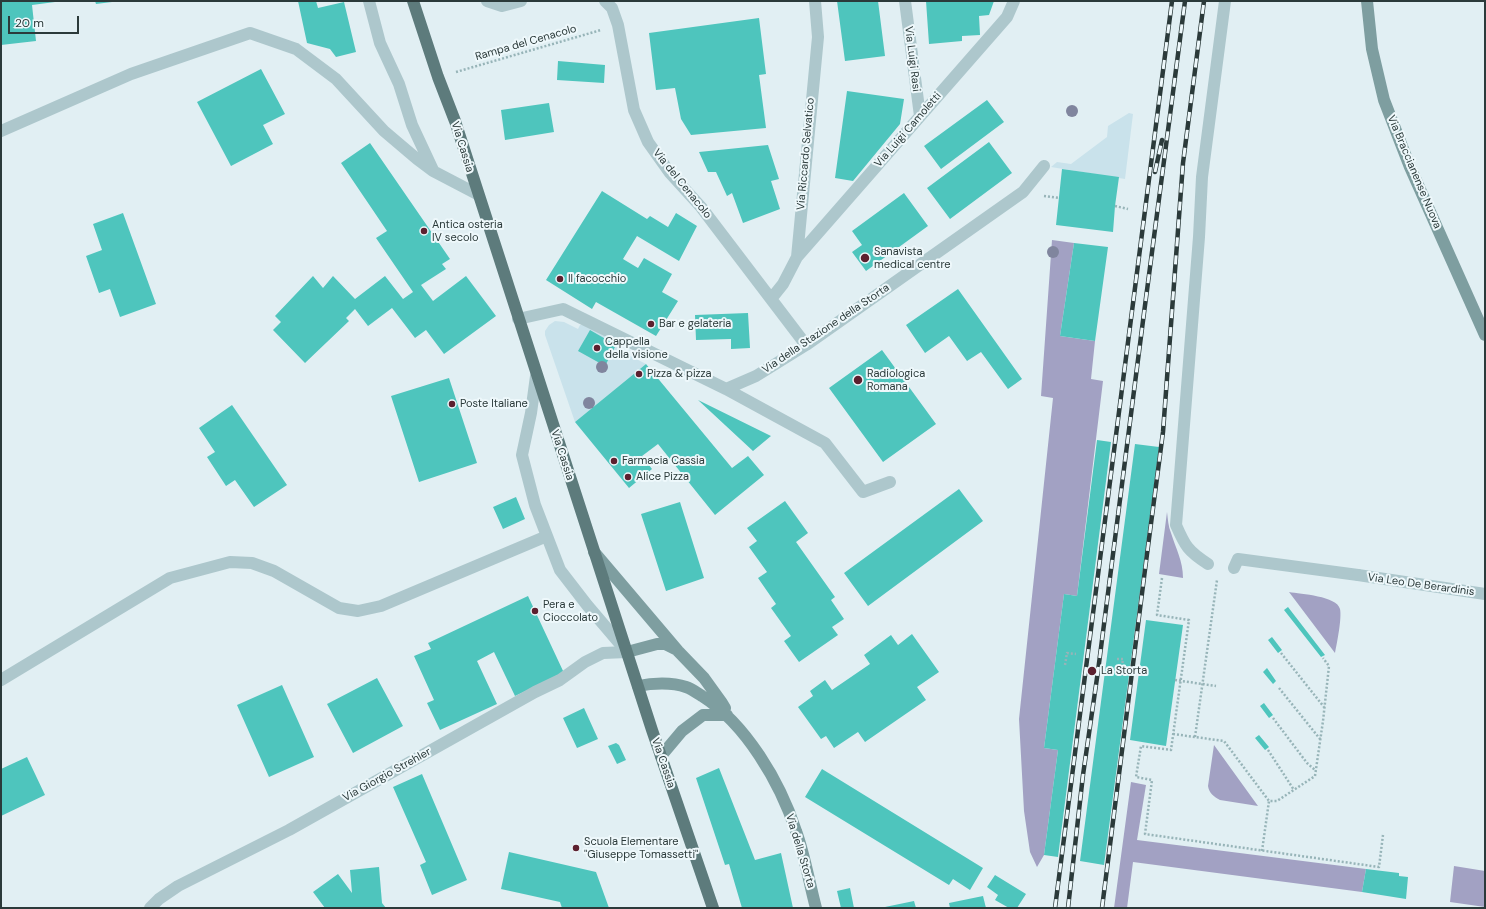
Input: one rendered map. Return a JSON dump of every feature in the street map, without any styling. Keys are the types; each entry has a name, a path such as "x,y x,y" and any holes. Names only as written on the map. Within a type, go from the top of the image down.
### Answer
{"main road":[{"name":"Via Cassia","path":"413,1 454,121 660,756 713,908"},
{"name":"Via Braccianense Nuova","path":"1367,1 1372,49 1384,100 1410,167 1485,335"},
{"name":"Via della Storta","path":"593,551 678,651 704,678 722,703 727,715"},
{"name":"Via della Storta","path":"627,652 657,644 665,644 678,651"},
{"name":"Via della Storta","path":"638,686 644,684 670,684 688,687 711,702 727,715 760,756 781,794 796,831 816,908"},
{"path":"660,756 682,731 703,715 727,715"}],"street":[{"path":"369,1 380,43 399,84 412,125 433,171"},
{"path":"487,1 502,6 522,1"},
{"name":"Via del Cenacolo","path":"604,1 612,8 618,25 634,110 648,142 670,173 701,207 806,345"},
{"name":"Via Riccardo Selvatico","path":"770,299 783,284 797,257 818,37 815,1"},
{"name":"Via Luigi Rasi","path":"905,1 920,116"},
{"name":"Via Luigi Camoletti","path":"797,257 1007,17 1014,1"},
{"path":"1208,564 1192,553 1185,544 1176,525 1199,237 1202,177 1225,1"},
{"path":"1,131 131,74 250,33 296,48 336,79 384,131 433,171 477,194"},
{"name":"Via della Stazione della Storta","path":"726,390 756,376 806,345 1023,192 1044,166"},
{"path":"518,319 563,309 726,390 825,443 863,492 890,482"},
{"path":"536,376 531,413 522,455 535,505 560,570 587,605 627,652"},
{"path":"1,680 170,578 230,562 252,563 274,571 339,608 358,611 381,606 547,536"},
{"name":"Via Leo De Berardinis","path":"1234,568 1238,559 1485,594"},
{"name":"Via Giorgio Strehler","path":"150,908 159,899 178,886 289,830 535,692 560,680 585,662 603,653 627,652"}],"path":[{"name":"Rampa del Cenacolo","path":"438,77 618,25"},
{"path":"1115,206 1128,209"},
{"path":"1162,578 1157,615 1189,620 1171,750 1141,746 1136,777 1152,780 1144,834 1378,867 1383,836"},
{"path":"1196,737 1217,578"},
{"path":"1064,665 1066,653 1076,654"},
{"path":"1280,653 1324,707"},
{"path":"1117,658 1123,659 1121,673"},
{"path":"1269,801 1277,802 1315,776 1329,666 1323,658"},
{"path":"1175,680 1216,686"},
{"path":"1279,688 1320,740"},
{"path":"1273,718 1307,763 1316,771"},
{"path":"1173,734 1224,741 1269,801 1262,851"},
{"path":"1268,750 1294,790"}],"shaded area":[{"path":"1129,113 1133,114 1125,179 1051,167 1057,162 1071,164 1107,137 1108,126"},
{"path":"1052,240 1074,243 1060,336 1095,341 1091,379 1103,381 1077,596 1064,594 1044,748 1058,750 1044,855 1037,867 1030,852 1024,811 1019,719 1053,398 1041,396"},
{"path":"555,321 564,322 578,329 580,325 587,325 616,342 618,346 617,349 646,364 575,422 545,335 545,331 549,325"},
{"path":"1167,512 1169,528 1181,561 1183,578 1159,574"},
{"path":"1289,592 1326,598 1337,605 1340,609 1340,618 1335,653"},
{"path":"1214,745 1258,806 1220,800 1211,793 1208,786"},
{"path":"1131,782 1146,785 1137,840 1366,869 1362,892 1133,862 1127,908 1114,908"},
{"path":"1454,866 1485,871 1485,907 1450,902"}],"building":[{"path":"1,1 55,2 32,5 36,41 1,45"},
{"path":"95,1 112,1 112,2 96,4"},
{"path":"298,1 316,1 318,8 344,2 356,52 336,57 330,49 307,43"},
{"path":"837,1 878,1 885,56 845,61"},
{"path":"926,1 994,1 989,15 979,16 980,35 962,36 962,41 929,44"},
{"path":"759,18 766,74 759,75 766,128 691,135 681,119 675,88 656,90 649,33"},
{"path":"558,61 605,65 604,83 557,80"},
{"path":"261,69 285,114 263,125 273,144 231,166 197,102"},
{"path":"847,91 904,99 900,124 853,181 835,178"},
{"path":"987,100 1004,122 941,169 924,146"},
{"path":"549,103 554,132 505,140 501,110"},
{"path":"989,142 1012,173 950,219 927,188"},
{"path":"370,143 450,259 442,264 446,269 421,285 433,301 466,276 496,316 444,354 426,330 415,338 392,308 368,326 355,309 346,318 349,321 305,363 273,330 281,322 275,316 313,276 323,288 333,276 355,299 385,276 403,299 413,292 376,238 387,231 341,163"},
{"path":"768,145 779,179 771,181 780,209 743,223 732,193 727,196 716,172 708,172 699,152"},
{"path":"1062,169 1119,177 1113,232 1056,225"},
{"path":"602,191 647,219 650,216 668,227 676,213 697,226 679,261 637,236 623,259 638,268 644,258 672,274 662,292 678,301 656,336 596,302 592,309 546,280"},
{"path":"904,193 928,226 866,271 852,252 862,245 852,231"},
{"path":"123,213 156,304 120,317 110,289 99,293 86,256 102,250 93,224"},
{"path":"1074,243 1108,247 1095,341 1060,336"},
{"path":"958,289 1022,379 1008,389 981,352 967,361 949,336 925,353 906,325"},
{"path":"748,313 750,348 731,349 731,339 696,340 695,315"},
{"name":"Cappella della visione","path":"590,330 616,345 605,366 578,351"},
{"path":"882,350 936,424 883,462 829,388"},
{"path":"646,364 732,468 748,456 764,475 715,515 658,444 642,456 652,469 629,488 575,422"},
{"path":"449,378 477,463 419,482 391,396"},
{"path":"698,400 771,436 753,451"},
{"path":"232,405 287,485 254,507 235,480 226,486 207,457 215,452 199,428"},
{"path":"1097,440 1111,442 1058,857 1044,855 1058,750 1044,748 1064,594 1077,596"},
{"path":"1135,444 1159,447 1104,865 1080,861"},
{"path":"959,489 983,521 868,606 844,573"},
{"path":"516,497 525,519 503,529 493,507"},
{"path":"785,501 808,533 796,542 835,597 831,600 844,619 832,627 838,635 799,662 784,641 791,636 771,608 776,604 758,578 767,572 749,547 757,541 747,528"},
{"path":"680,502 704,578 666,591 641,514"},
{"path":"528,596 564,673 515,696 494,652 477,661 497,704 440,730 427,703 434,700 414,656 431,649 428,643"},
{"path":"1288,607 1325,655 1321,657 1284,610"},
{"path":"1146,620 1183,625 1166,746 1130,740"},
{"path":"912,634 939,672 917,687 926,700 865,742 858,732 834,748 826,736 821,739 798,707 813,696 810,691 825,680 832,690 870,664 864,655 891,635 898,645"},
{"path":"1272,637 1282,650 1278,653 1268,640"},
{"path":"1267,668 1276,681 1273,684 1263,672"},
{"path":"377,678 403,726 353,753 327,704"},
{"path":"282,685 314,757 269,777 237,705"},
{"path":"1264,703 1273,715 1269,718 1260,706"},
{"path":"584,708 598,739 577,748 563,718"},
{"path":"1259,735 1269,747 1265,750 1255,738"},
{"path":"616,743 619,745 626,760 617,764 608,746"},
{"path":"27,757 45,795 1,816 1,769"},
{"path":"719,768 755,860 781,853 793,908 742,908 729,864 725,865 696,778"},
{"path":"822,769 983,868 970,890 953,879 949,885 805,797"},
{"path":"422,774 467,880 432,895 420,865 426,862 393,787"},
{"path":"509,852 596,872 609,908 562,908 560,902 501,889"},
{"path":"379,867 382,903 386,908 325,908 313,892 338,874 352,893 350,870"},
{"path":"1366,869 1399,873 1399,876 1408,877 1406,899 1362,892"},
{"path":"995,875 1026,894 1017,908 1009,908 995,900 998,895 987,887"},
{"path":"850,888 854,908 841,908 837,891"},
{"path":"983,896 986,908 950,908 949,903"},
{"path":"914,901 916,908 885,908 885,907"}],"railway":[{"path":"1055,908 1172,1"},
{"path":"1068,908 1083,775 1098,671 1185,1"},
{"path":"1102,908 1163,432 1183,163 1204,1"},
{"path":"1155,172 1162,140"}],"place":[{"name":"Antica osteria IV secolo","path":"424,231"},
{"name":"Sanavista medical centre","path":"865,258"},
{"name":"Il facocchio","path":"560,279"},
{"name":"Bar e gelateria","path":"651,324"},
{"name":"Cappella della visione","path":"597,348"},
{"name":"Pizza & pizza","path":"639,374"},
{"name":"Radiologica Romana","path":"858,380"},
{"name":"Poste Italiane","path":"452,404"},
{"name":"Farmacia Cassia","path":"614,461"},
{"name":"Alice Pizza","path":"628,477"},
{"name":"Pera e Cioccolato","path":"535,611"},
{"name":"La Storta","path":"1092,671"},
{"name":"Scuola Elementare \"Giuseppe Tomassetti\"","path":"576,848"}]}
